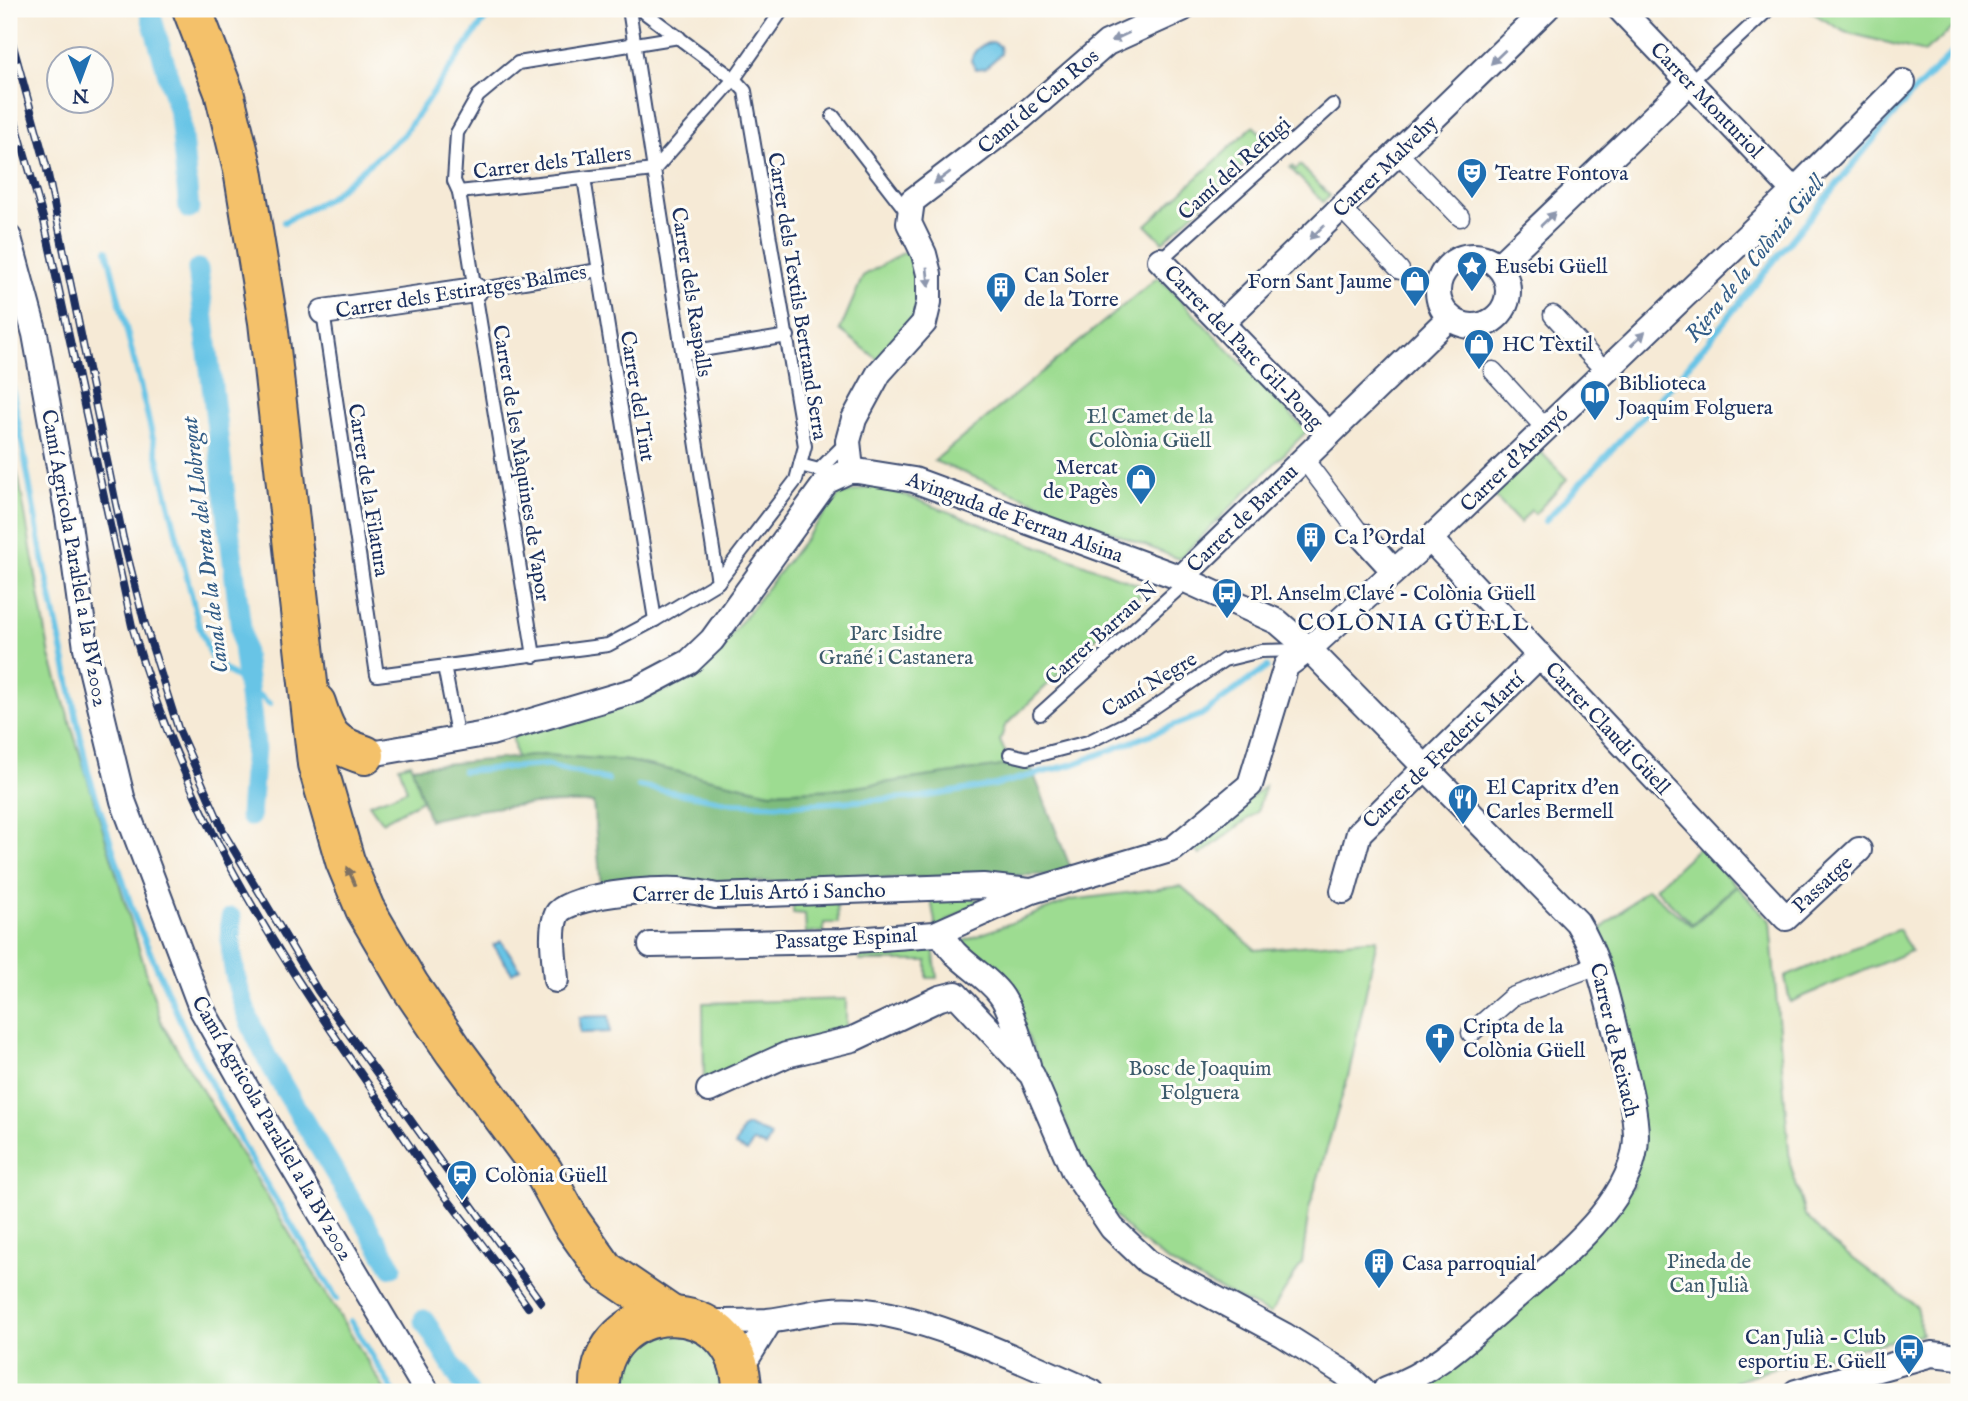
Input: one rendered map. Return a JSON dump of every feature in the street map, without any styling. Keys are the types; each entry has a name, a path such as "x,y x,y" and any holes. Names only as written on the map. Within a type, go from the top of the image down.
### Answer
{"main road":[{"path":"192,9 213,59 233,121 268,322 293,660 291,686 302,749 311,761 336,765"},
{"path":"336,765 329,811 345,861 365,909 386,947 454,1051 543,1171 571,1222 604,1270 730,1346 741,1381"},
{"path":"336,765 305,825 329,892 398,1009 437,1065 571,1222"},
{"path":"604,1270 610,1306 610,1349"},
{"path":"600,1392 601,1372 610,1349 629,1328 655,1317 687,1319"}],"street":[{"name":"Camí de Can Ros","path":"909,213 912,201 1023,117 1107,43 1182,9"},
{"name":"Carrer Malvehy","path":"1222,323 1546,9"},
{"name":"Carrer Monturiol","path":"1620,9 1794,191"},
{"path":"1499,266 1690,82"},
{"name":"Carrer d'Aranyó","path":"1031,891 1173,849 1250,785 1286,666 1309,649 1430,539 1794,191 1903,82"},
{"path":"1399,154 1460,217"},
{"path":"1341,208 1400,270"},
{"path":"336,765 491,733 636,690 689,662 712,640 827,481 851,470 848,441 854,419 879,373 924,323 929,302 929,274 924,254 909,223 909,213"},
{"name":"Camí Agricola Paral·lel a la BV2002","path":"9,238 35,334 68,516 86,648 123,802 201,1007 260,1112 427,1392"},
{"path":"1468,256 1489,259 1499,266 1508,288 1507,299 1494,319 1472,326 1450,317 1443,308 1438,286 1448,266 1468,256"},
{"name":"Carrer del Parc Gil-Pong","path":"1160,260 1328,434"},
{"name":"Carrer dels Estiratges Balmes","path":"323,312 475,290"},
{"path":"1553,315 1605,371"},
{"name":"Carrer de Barrau","path":"1184,579 1303,458 1450,317"},
{"path":"1493,371 1545,428"},
{"name":"Carrer de Barrau","path":"1303,458 1362,536"},
{"name":"Avinguda de Ferran Alsina","path":"851,470 914,480 1184,579 1278,622 1309,649"},
{"path":"1362,536 1394,570"},
{"name":"Carrer Claudi Güell","path":"1430,539 1786,918"},
{"name":"Carrer de Reixach","path":"1309,649 1577,922 1592,947 1632,1098 1636,1137 1632,1163 1624,1182 1591,1227 1441,1362 1405,1383 1374,1391"},
{"name":"Carrer de Frederic Martí","path":"1343,891 1359,833 1540,655"},
{"name":"Passatge","path":"1786,918 1858,849"},
{"name":"Carrer de Lluis Artó i Sancho","path":"556,980 554,923 558,913 564,907 594,898 649,890 677,890 716,896 983,886 1031,891"},
{"name":"Passatge Espinal","path":"651,945 842,941 941,932 1031,891"},
{"path":"941,932 951,950 1002,995 1032,1076 1073,1170 1112,1228 1148,1262 1284,1335 1374,1391"},
{"path":"1471,1033 1512,997 1590,968"},
{"path":"709,1090 786,1055 853,1039 940,998 956,994 1032,1076"},
{"path":"687,1319 770,1321 832,1309 879,1313 963,1340 1092,1392"},
{"path":"741,1381 770,1321"},
{"path":"1796,1392 1932,1354 1959,1357"}],"lane":[{"name":"Carrer dels Raspalls","path":"629,9 718,582"},
{"name":"Carrer dels Textils Bertrand Serra","path":"377,675 608,645 718,582 796,480 805,446 745,91 734,79 640,9"},
{"name":"Carrer dels Tallers","path":"459,192 654,170 734,79 783,9"},
{"path":"1690,82 1769,9"},
{"name":"Carrer de les Màquines de Vapor","path":"534,656 459,192 454,181 457,133 478,96 518,63 679,37"},
{"name":"Camí del Refugi","path":"1160,260 1333,105"},
{"path":"833,116 909,213"},
{"name":"Carrer del Tint","path":"584,178 655,620"},
{"name":"Carrer dels Estiratges Balmes","path":"475,290 599,270"},
{"name":"Carrer de la Filatura","path":"323,312 377,675"},
{"path":"683,354 788,337"},
{"path":"800,465 819,470 848,441"},
{"name":"Carrer Barrau N","path":"1040,714 1184,579"},
{"name":"Camí Negre","path":"1010,754 1027,758 1088,741 1143,715 1224,660 1261,650 1309,649"},
{"path":"444,667 458,739"}],"green space":[{"path":"1806,9 1959,9 1959,23 1924,52 1845,32"},
{"path":"1253,126 1269,141 1163,242 1146,225"},
{"path":"1300,165 1330,196 1323,202 1290,168 1292,166 1296,170"},
{"path":"910,249 919,285 916,310 903,333 880,361 840,330 863,276"},
{"name":"El Camet de la Colònia Güell","path":"1158,277 1307,431 1179,559 934,461"},
{"path":"9,442 19,480 50,656 162,1024 386,1392 9,1392"},
{"path":"1539,450 1567,479 1535,514 1531,510 1520,523 1493,495"},
{"name":"Parc Isidre Grañé i Castanera","path":"874,486 889,489 1147,588 1005,726 1000,741 1011,765 842,789 770,792 629,761 543,755 516,758 512,733 667,690 713,658 839,495"},
{"path":"543,755 629,761 770,792 842,789 1029,762 1073,874 601,886 593,803 511,806 429,820 412,767"},
{"path":"411,763 422,800 382,822 369,804 407,790 399,766"},
{"path":"1265,786 1257,812 1200,855 1191,846"},
{"path":"1699,847 1736,885 1692,924 1655,888"},
{"name":"Bosc de Joaquim Folguera","path":"1181,886 1256,950 1377,939 1349,1073 1309,1209 1302,1263 1270,1314 1173,1264 1130,1231 1111,1211 1094,1188 1006,987 956,944 1071,900"},
{"name":"Pineda de Can Julià","path":"1737,886 1770,921 1790,1163 1805,1215 1827,1239 1916,1306 1922,1334 1765,1370 1711,1392 1420,1392 1634,1185 1593,936 1647,889 1692,926"},
{"path":"930,893 981,900 936,928"},
{"path":"837,901 838,923 824,923 824,932 806,933 805,914 793,913 793,903"},
{"path":"1899,929 1911,951 1790,1002 1785,977"},
{"path":"932,939 937,978 927,978 927,961 860,961 860,949"},
{"path":"846,999 846,1035 704,1087 703,1003"},
{"path":"670,1329 719,1353 730,1392 612,1392 622,1355"}],"water":[{"path":"993,42 1000,46 1001,54 985,68 976,69 971,61 974,54 982,46"},
{"path":"501,941 520,968 512,973 493,945"},
{"path":"609,1016 610,1032 580,1033 579,1017"},
{"path":"748,1126 771,1135 766,1147 753,1142 747,1152 735,1146 743,1128"}],"waterway":[{"name":"Canal de la Dreta del Llobregat","path":"149,9 180,116 189,209"},
{"path":"284,222 329,198 403,135 492,9"},
{"name":"Riera de la Colònia Güell","path":"1545,521 1674,383 1906,100 1959,46"},
{"name":"Riera de la Colònia Güell","path":"107,250 199,626 212,659 270,704"},
{"name":"Canal de la Dreta del Llobregat","path":"198,269 255,746 250,816"},
{"path":"9,370 41,549 88,772 135,918 192,1047 248,1154 337,1299"},
{"name":"Riera de la Colònia Güell","path":"639,786 733,803 790,805 922,797 995,785 1074,764 1201,715 1267,667"},
{"name":"Riera de la Colònia Güell","path":"463,771 546,765 608,780"},
{"name":"Canal de la Dreta del Llobregat","path":"231,918 235,976 253,1029 279,1080 392,1267"},
{"name":"Canal de la Dreta del Llobregat","path":"424,1320 468,1392"},
{"path":"351,1321 394,1392"}],"railway":[{"path":"9,31 46,165 123,538 144,621 178,728 225,835 318,991 541,1302"},
{"path":"9,99 44,221 132,626 174,748 227,860 290,967 421,1163 528,1307"}],"place":[{"name":"Teatre Fontova","path":"1472,200"},
{"name":"Eusebi Güell","path":"1472,293"},
{"name":"Forn Sant Jaume","path":"1415,308"},
{"name":"Can Soler de la Torre","path":"1001,314"},
{"name":"HC Tèxtil","path":"1479,371"},
{"name":"Biblioteca Joaquim Folguera","path":"1595,422"},
{"name":"Mercat de Pagès","path":"1141,506"},
{"name":"Ca l'Ordal","path":"1311,564"},
{"name":"Pl. Anselm Clavé - Colònia Güell","path":"1227,620"},
{"name":"El Capritx d'en Carles Bermell","path":"1463,826"},
{"name":"Cripta de la Colònia Güell","path":"1440,1065"},
{"name":"Colònia Güell","path":"462,1202"},
{"name":"Casa parroquial","path":"1379,1290"},
{"name":"Can Julià - Club esportiu E. Güell","path":"1909,1376"}],"district":[{"name":"COLÒNIA GÜELL","path":"1414,622"}]}
